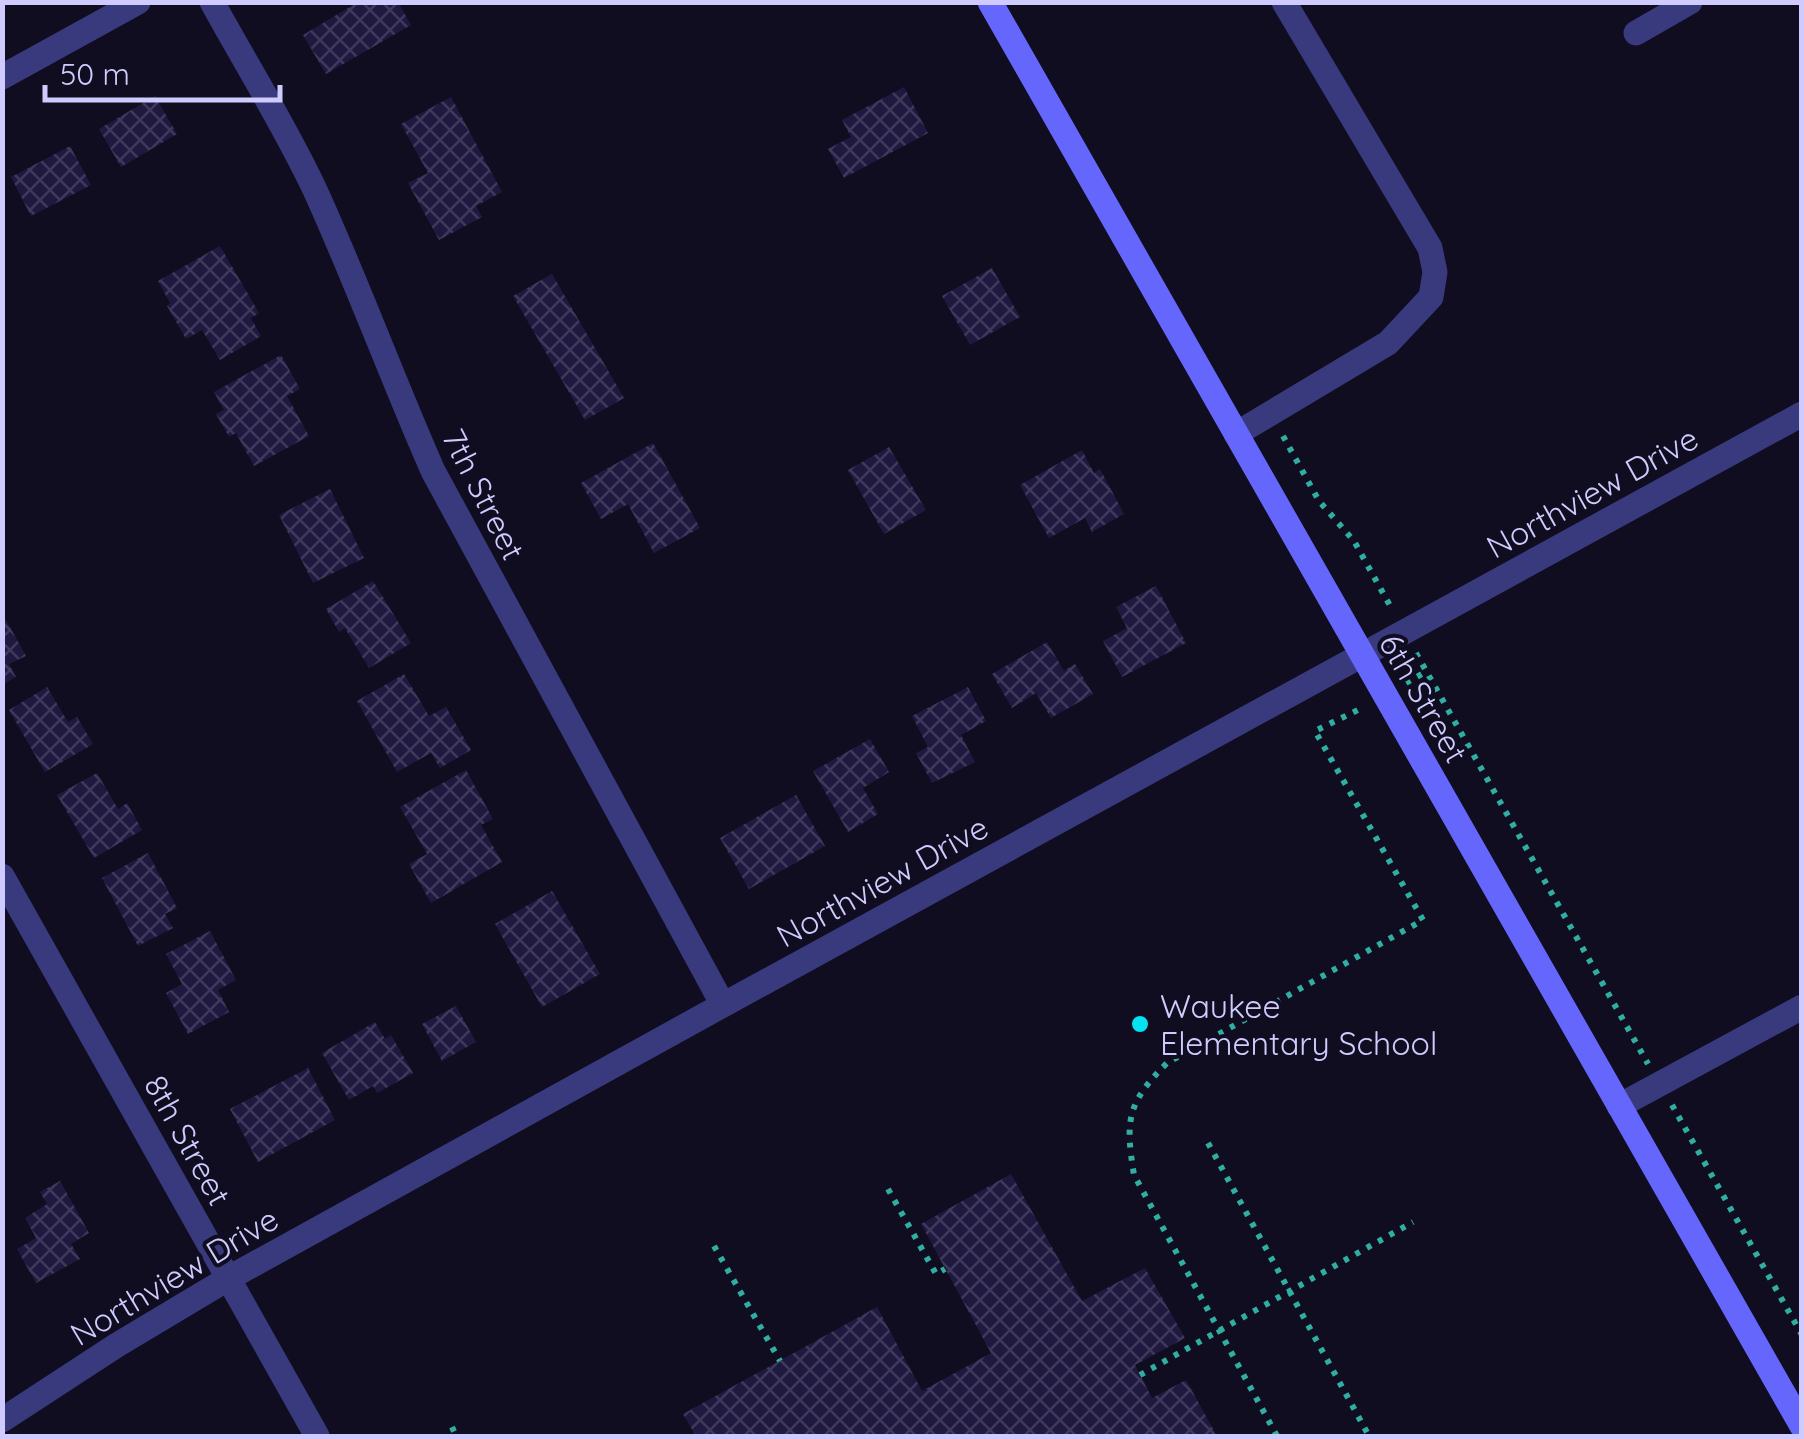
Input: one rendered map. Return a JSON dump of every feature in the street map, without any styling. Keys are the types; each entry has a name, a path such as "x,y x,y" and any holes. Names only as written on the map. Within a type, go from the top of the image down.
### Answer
{"main road":[{"name":"6th Street","path":"990,2 1802,1426"}],"street":[{"path":"2,78 138,2"},
{"name":"7th Street","path":"212,2 312,186 434,472 723,1005"},
{"path":"1236,434 1388,342 1431,296 1435,272 1430,248 1284,2"},
{"path":"1636,33 1690,2"},
{"name":"Northview Drive","path":"2,1420 229,1278 1802,414"},
{"name":"8th Street","path":"5,886 317,1436"},
{"path":"1619,1106 1802,1007"}],"path":[{"path":"1270,414 1319,502 1354,542 1392,611"},
{"path":"1419,658 1802,1335"},
{"path":"1412,680 1427,671"},
{"path":"1277,1436 1134,1174 1128,1145 1131,1110 1147,1083 1167,1063 1423,920 1315,731 1347,716"},
{"path":"1208,1143 1369,1436"},
{"path":"888,1189 936,1274 945,1268"},
{"path":"1140,1375 1414,1222"},
{"path":"714,1246 780,1360"},
{"path":"452,1427 456,1436"}],"building":[{"path":"358,2 398,2 411,25 326,74 303,35"},
{"path":"904,87 928,133 844,178 828,149 851,137 842,120"},
{"path":"155,96 177,134 121,167 99,129"},
{"path":"451,97 502,192 476,206 482,217 439,240 408,183 428,173 401,124"},
{"path":"70,146 91,185 31,216 11,177"},
{"path":"220,246 259,313 251,318 261,336 220,360 202,330 186,339 158,281"},
{"path":"992,268 1020,317 970,345 942,296"},
{"path":"552,274 624,398 585,420 513,296"},
{"path":"281,355 300,389 287,396 309,436 254,466 236,433 229,437 216,414 224,410 214,392"},
{"path":"653,443 700,528 654,553 628,504 601,519 581,483"},
{"path":"889,447 926,510 884,534 848,470"},
{"path":"1082,450 1094,473 1100,469 1124,514 1092,532 1085,518 1049,538 1020,485"},
{"path":"330,489 364,558 313,583 279,515"},
{"path":"373,581 411,643 369,668 345,628 339,632 326,609"},
{"path":"1156,586 1186,643 1122,677 1103,641 1127,628 1116,607"},
{"path":"2,613 26,656 9,664 16,677 2,685"},
{"path":"1047,642 1064,671 1075,664 1093,694 1051,718 1036,693 1012,708 992,674"},
{"path":"404,674 429,716 446,707 471,750 440,768 431,753 397,772 357,701"},
{"path":"47,687 68,722 77,717 93,744 45,772 9,710"},
{"path":"968,687 986,721 961,735 975,762 932,783 916,753 928,747 912,716"},
{"path":"870,739 889,772 863,788 878,814 848,832 813,771"},
{"path":"466,770 493,819 481,825 502,862 431,903 409,864 427,854 400,807"},
{"path":"97,773 118,809 127,803 142,830 94,858 57,795"},
{"path":"796,795 825,846 749,889 720,838"},
{"path":"148,853 177,908 165,914 173,928 138,946 102,878"},
{"path":"552,891 600,974 542,1007 495,924"},
{"path":"210,931 236,980 218,990 229,1012 188,1034 166,993 182,984 166,954"},
{"path":"456,1006 476,1042 442,1061 422,1024"},
{"path":"375,1022 385,1039 391,1035 413,1073 377,1093 373,1086 349,1100 322,1053"},
{"path":"308,1068 335,1120 258,1162 230,1109"},
{"path":"1011,1174 1082,1301 1145,1268 1185,1338 1135,1365 1152,1398 1186,1380 1217,1436 696,1436 683,1414 877,1307 922,1391 991,1353 921,1224"},
{"path":"60,1181 89,1233 71,1244 80,1259 36,1283 17,1249 36,1238 25,1218 47,1204 40,1192"}],"place":[{"name":"Waukee Elementary School","path":"1140,1024"}]}
